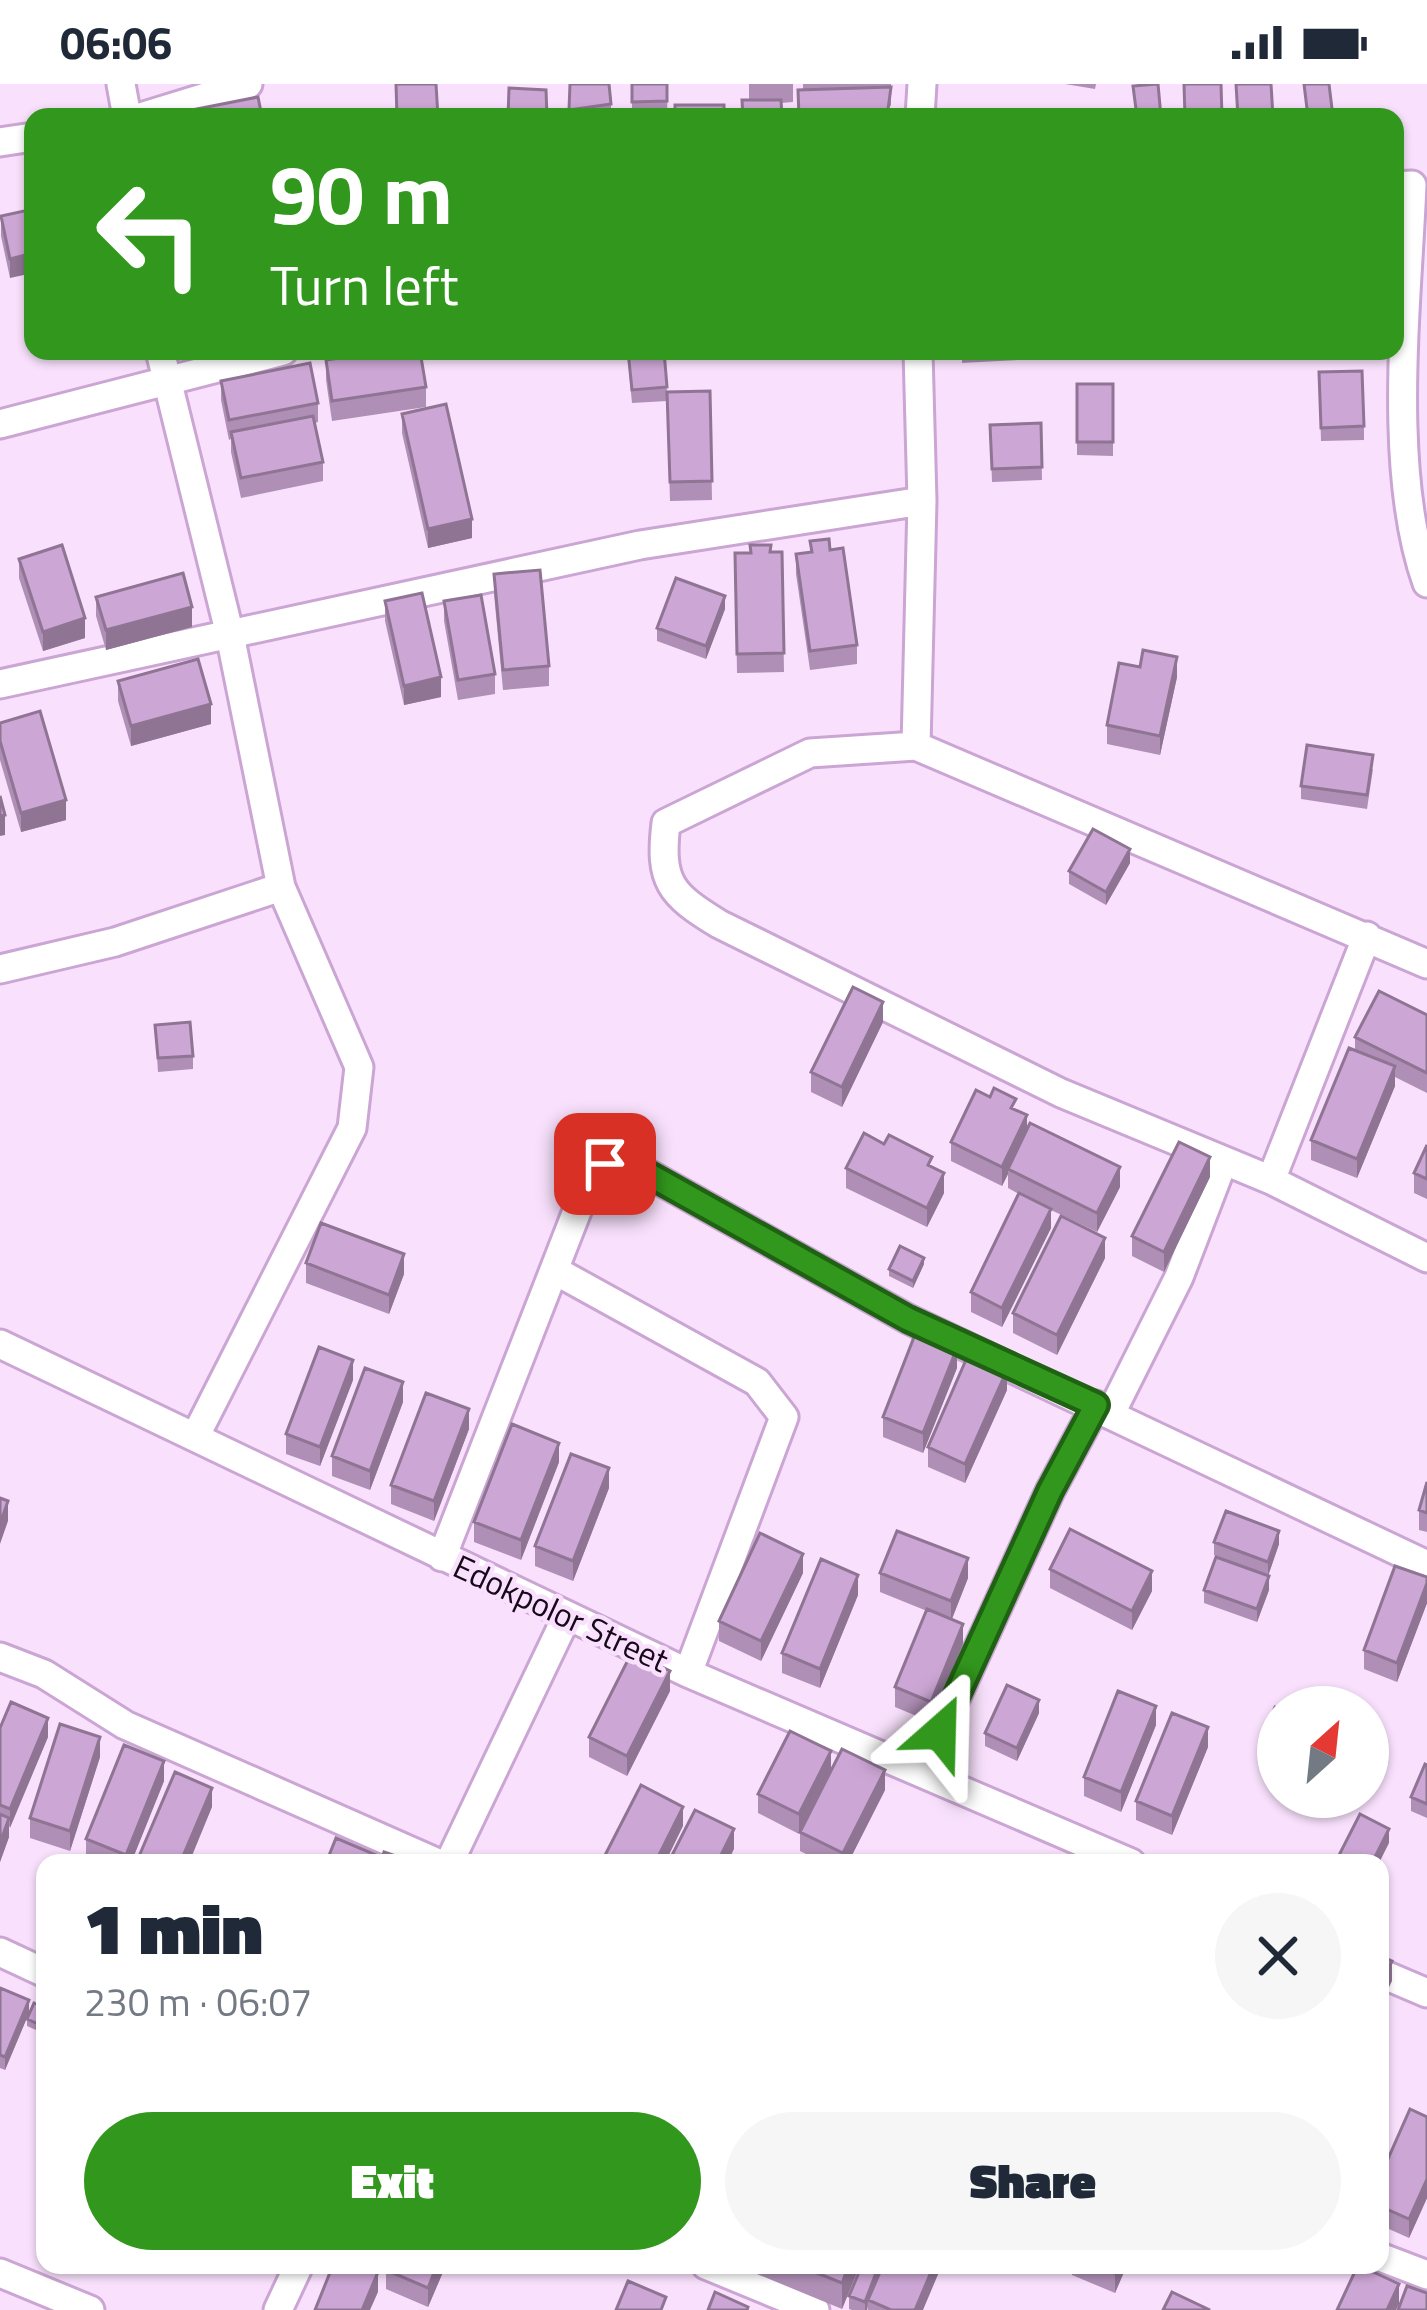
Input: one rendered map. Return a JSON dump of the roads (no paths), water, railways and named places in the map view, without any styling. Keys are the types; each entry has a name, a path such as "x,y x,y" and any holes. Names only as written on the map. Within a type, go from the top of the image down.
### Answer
{"street":[{"path":"170,108 248,84"},
{"path":"1411,185 1404,386 1412,540 1427,583"},
{"path":"161,360 230,634 281,887 359,1067 352,1128 195,1437"},
{"path":"0,424 248,360"},
{"path":"916,746 922,501 919,360"},
{"path":"0,685 640,545 922,501"},
{"path":"1427,964 916,746 810,753 666,824 661,866 681,901 719,924 1061,1093 1271,1180 1427,1258"},
{"path":"0,969 115,941 281,887"},
{"path":"1271,1180 1367,936"},
{"path":"922,1772 1050,1491 1104,1409 1179,1277 1222,1162"},
{"path":"442,1557 586,1188 605,1164 632,1165 908,1319 1427,1565"},
{"path":"554,1270 758,1382 784,1417 688,1673"},
{"name":"Edokpolor Street","path":"0,1344 688,1673 1110,1854"},
{"path":"453,1854 567,1616"},
{"path":"0,1657 44,1674 125,1725 418,1854"},
{"path":"0,1952 36,1969"},
{"path":"1389,1975 1425,1987"},
{"path":"1389,2260 1427,2275"},
{"path":"0,2273 90,2310"},
{"path":"278,2310 295,2274"},
{"path":"728,2274 815,2310"}]}
